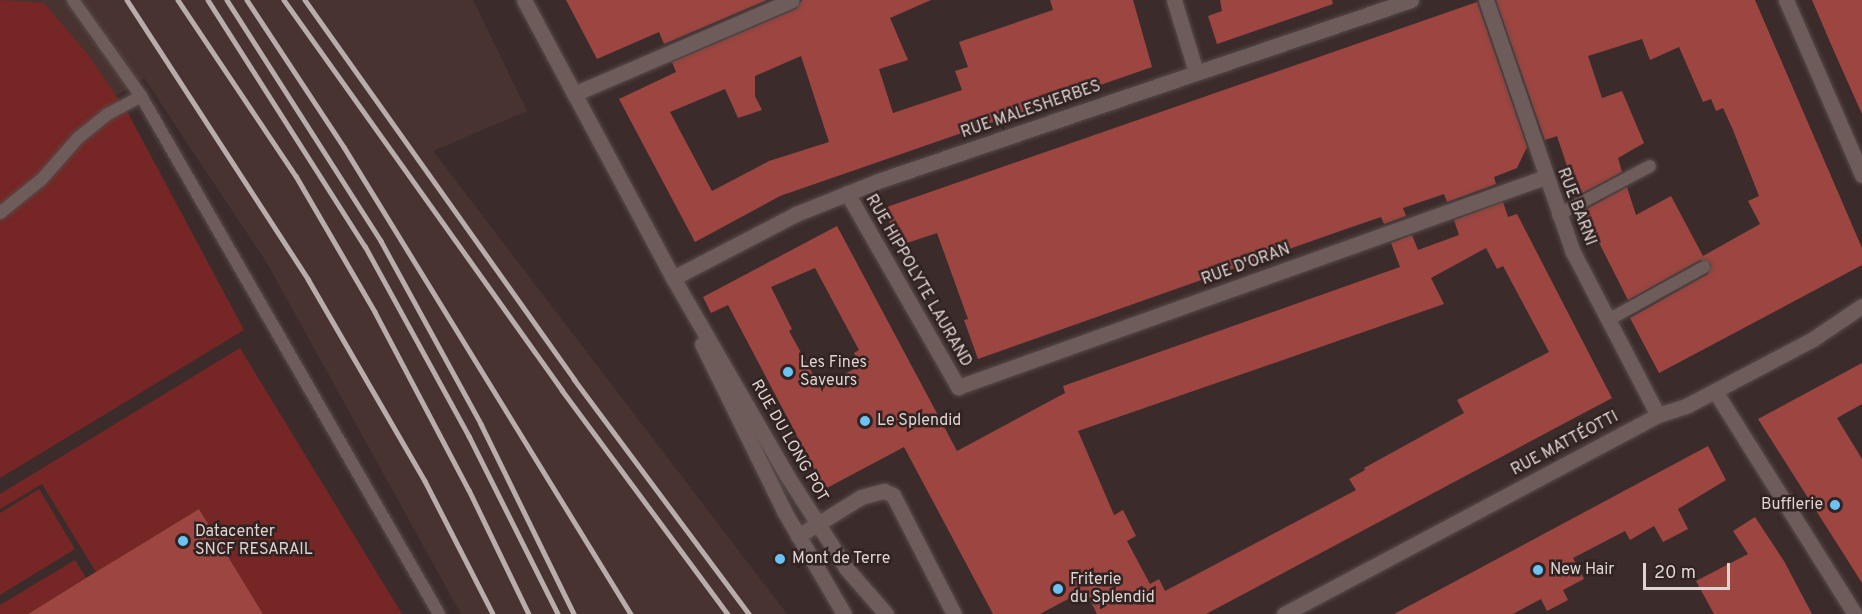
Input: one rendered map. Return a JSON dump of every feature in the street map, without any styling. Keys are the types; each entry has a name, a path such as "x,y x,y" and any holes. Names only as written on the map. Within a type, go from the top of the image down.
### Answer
{"street":[{"name":"RUE DU LONG POT","path":"524,0 673,278 816,523 846,568 886,614"},
{"path":"574,94 792,0"},
{"path":"1174,0 1196,72"},
{"name":"RUE MALESHERBES","path":"673,278 796,214 847,193 1411,0"},
{"name":"RUE BARNI","path":"1486,0 1558,215 1608,320 1658,416"},
{"path":"1786,0 1862,175"},
{"name":"RUE D'ORAN","path":"958,387 1545,177"},
{"name":"RUE HIPPOLYTE LAURAND","path":"847,193 958,387"},
{"name":"RUE DU LONG POT","path":"673,278 715,374 798,536 844,614"},
{"name":"RUE MATTÉOTTI","path":"1284,614 1658,416 1715,391 1814,339 1862,306"},
{"path":"1715,391 1855,614"},
{"path":"798,536 816,523 872,492 893,495 954,614"}],"lane":[{"path":"73,0 141,96 439,614"},
{"path":"0,213 42,178 78,138 106,115 141,96"},
{"path":"1558,215 1650,166"},
{"path":"1608,320 1704,267"}],"shaded area":[{"path":"0,0 473,0 527,111 433,151 787,614 461,614 267,263 144,78 0,170"},
{"path":"0,0 44,3 85,51 128,113 244,330 0,478"},
{"path":"240,348 402,614 263,614 199,509 96,572 42,484 0,509 0,494"},
{"path":"39,489 75,549 0,595 0,513"},
{"path":"75,560 86,578 28,614 0,614 0,605"}],"building":[{"path":"566,0 767,0 664,44 659,32 597,59"},
{"path":"802,0 931,0 890,18 908,60 879,69 893,113 962,90 955,71 968,67 959,42 1053,10 1050,0 1133,0 1152,67 780,196 695,242 619,99 676,72 672,62 796,9","holes":["801,56 829,142 769,161 712,191 670,112 725,89 738,118 762,110 755,96 755,76"]},
{"path":"1220,0 1332,0 1333,4 1217,44 1208,16 1222,11"},
{"path":"1496,0 1755,0 1862,248 1862,265 1659,373 1630,318 1708,274 1711,264 1700,260 1628,300 1583,211 1627,187 1636,215 1671,196 1703,256 1760,224 1748,201 1759,196 1733,130 1723,108 1716,111 1711,99 1703,102 1679,47 1650,60 1642,39 1588,56 1602,98 1622,91 1644,143 1618,158 1622,172 1577,196 1557,136 1545,140"},
{"path":"1812,0 1862,0 1862,114 1833,49"},
{"path":"1477,2 1527,147 1517,168 1494,177 1496,184 1447,202 1444,194 1403,208 1406,216 1384,224 1381,217 978,359 964,320 968,319 937,233 898,246 884,208"},
{"path":"1503,202 1508,217 1517,214 1612,398 1206,614 1097,614 1085,590 1040,614 993,614 904,447 825,489 728,305 711,313 703,297 837,226 957,451 1065,393 1063,386 1400,267 1391,243 1412,235 1418,250 1459,235 1454,220","holes":["1486,248 1497,269 1503,266 1549,352 1457,400 1464,413 1364,468 1365,470 1349,479 1356,490 1165,591 1159,579 1150,584 1127,541 1136,536 1123,510 1114,515 1078,431 1444,304 1431,278","815,268 859,350 854,353 860,366 820,387 789,331 792,329 771,287"]},
{"path":"1862,363 1862,404 1837,418 1862,459 1862,583 1758,419"},
{"path":"1708,446 1726,480 1678,509 1688,529 1663,542 1654,526 1630,540 1625,531 1573,558 1584,579 1563,590 1568,600 1547,611 1541,599 1513,614 1394,614"},
{"name":"Datacenter SNCF RESARAIL","path":"199,509 263,614 28,614 86,578"},
{"path":"1755,517 1784,561 1812,614 1714,614 1696,581 1748,554 1733,531"}],"railway":[{"path":"127,0 308,279 425,481 493,614"},
{"path":"178,0 296,176 375,312 469,490 529,614"},
{"path":"208,0 365,246 469,436 558,614"},
{"path":"227,0 381,241 481,424 574,614"},
{"path":"247,0 344,147 631,614"},
{"path":"284,0 562,390 728,614"},
{"path":"305,0 574,379 749,614"}],"place":[{"name":"Les Fines Saveurs","path":"788,372"},
{"name":"Le Splendid","path":"865,421"},
{"name":"Bufflerie","path":"1835,505"},
{"name":"Datacenter SNCF RESARAIL","path":"183,541"},
{"name":"Mont de Terre","path":"780,559"},
{"name":"New Hair","path":"1538,570"},
{"name":"Friterie du Splendid","path":"1058,589"}]}
